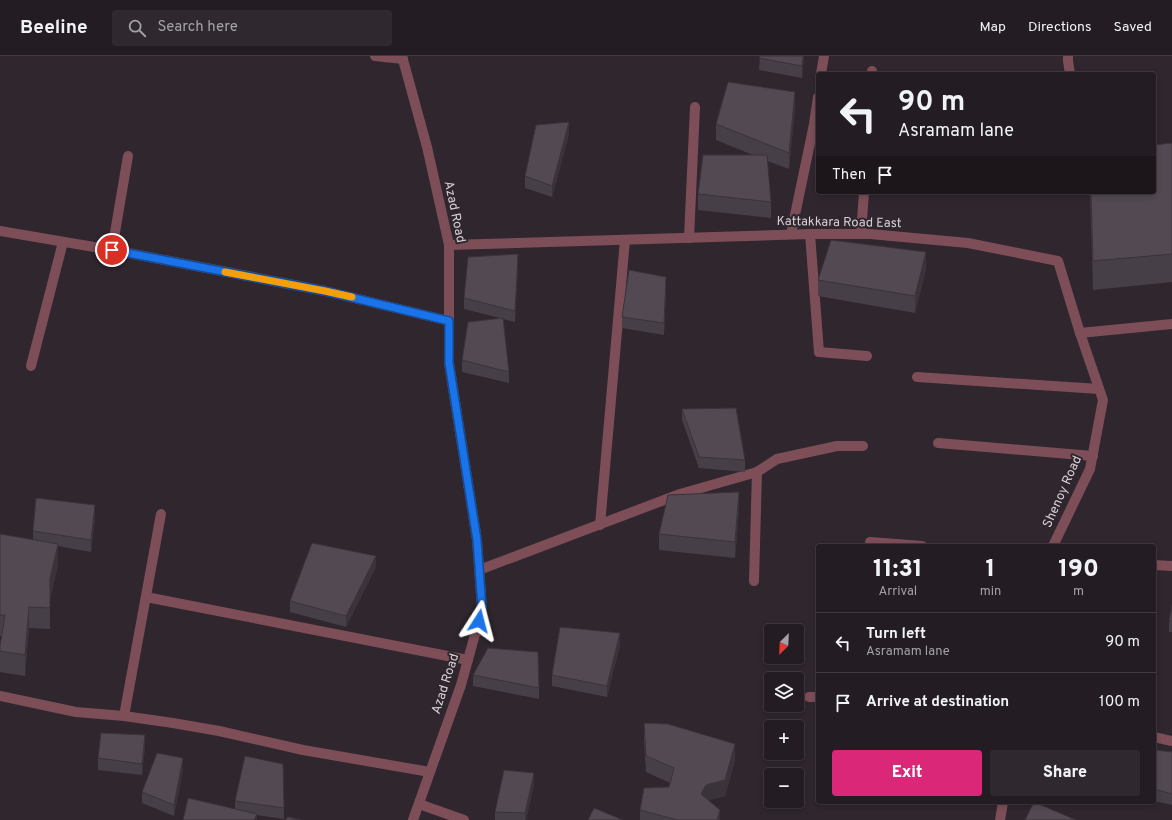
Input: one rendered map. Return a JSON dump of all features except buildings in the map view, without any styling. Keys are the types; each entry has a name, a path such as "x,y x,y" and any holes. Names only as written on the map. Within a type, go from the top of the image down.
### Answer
{"street":[{"path":"375,56 403,57"},
{"path":"821,72 824,56"},
{"path":"1068,56 1070,72"},
{"name":"Azad Road","path":"403,57 427,148 449,245 449,363 477,540 482,608 461,686 413,820"},
{"path":"689,238 694,107"},
{"path":"791,234 816,110"},
{"path":"112,250 128,156"},
{"path":"861,234 864,194"},
{"path":"0,231 112,250 325,291 449,321"},
{"name":"Kattakkara Road East","path":"449,245 791,234 861,234 968,243 1058,260 1080,333"},
{"path":"810,234 819,352 867,356"},
{"path":"600,525 625,240"},
{"path":"32,366 63,242"},
{"path":"1080,333 1172,324"},
{"name":"Shenoy Road","path":"1054,544 1090,469 1103,400 1080,333"},
{"path":"917,377 1099,389"},
{"path":"938,443 1093,456"},
{"path":"479,570 680,494 757,472 777,459 837,446 864,446"},
{"path":"754,581 757,472"},
{"path":"124,716 161,514"},
{"path":"870,542 896,544"},
{"path":"1156,565 1172,566"},
{"path":"146,597 468,660"},
{"path":"0,696 76,712 124,716 189,726 303,750 430,772"},
{"path":"1156,737 1172,741"},
{"path":"419,804 464,820"},
{"path":"1000,820 1003,804"}],"slow traffic":[{"path":"225,272 352,297"}],"route":[{"path":"112,250 325,291 449,321 449,363 477,540 482,608 479,621"}]}
